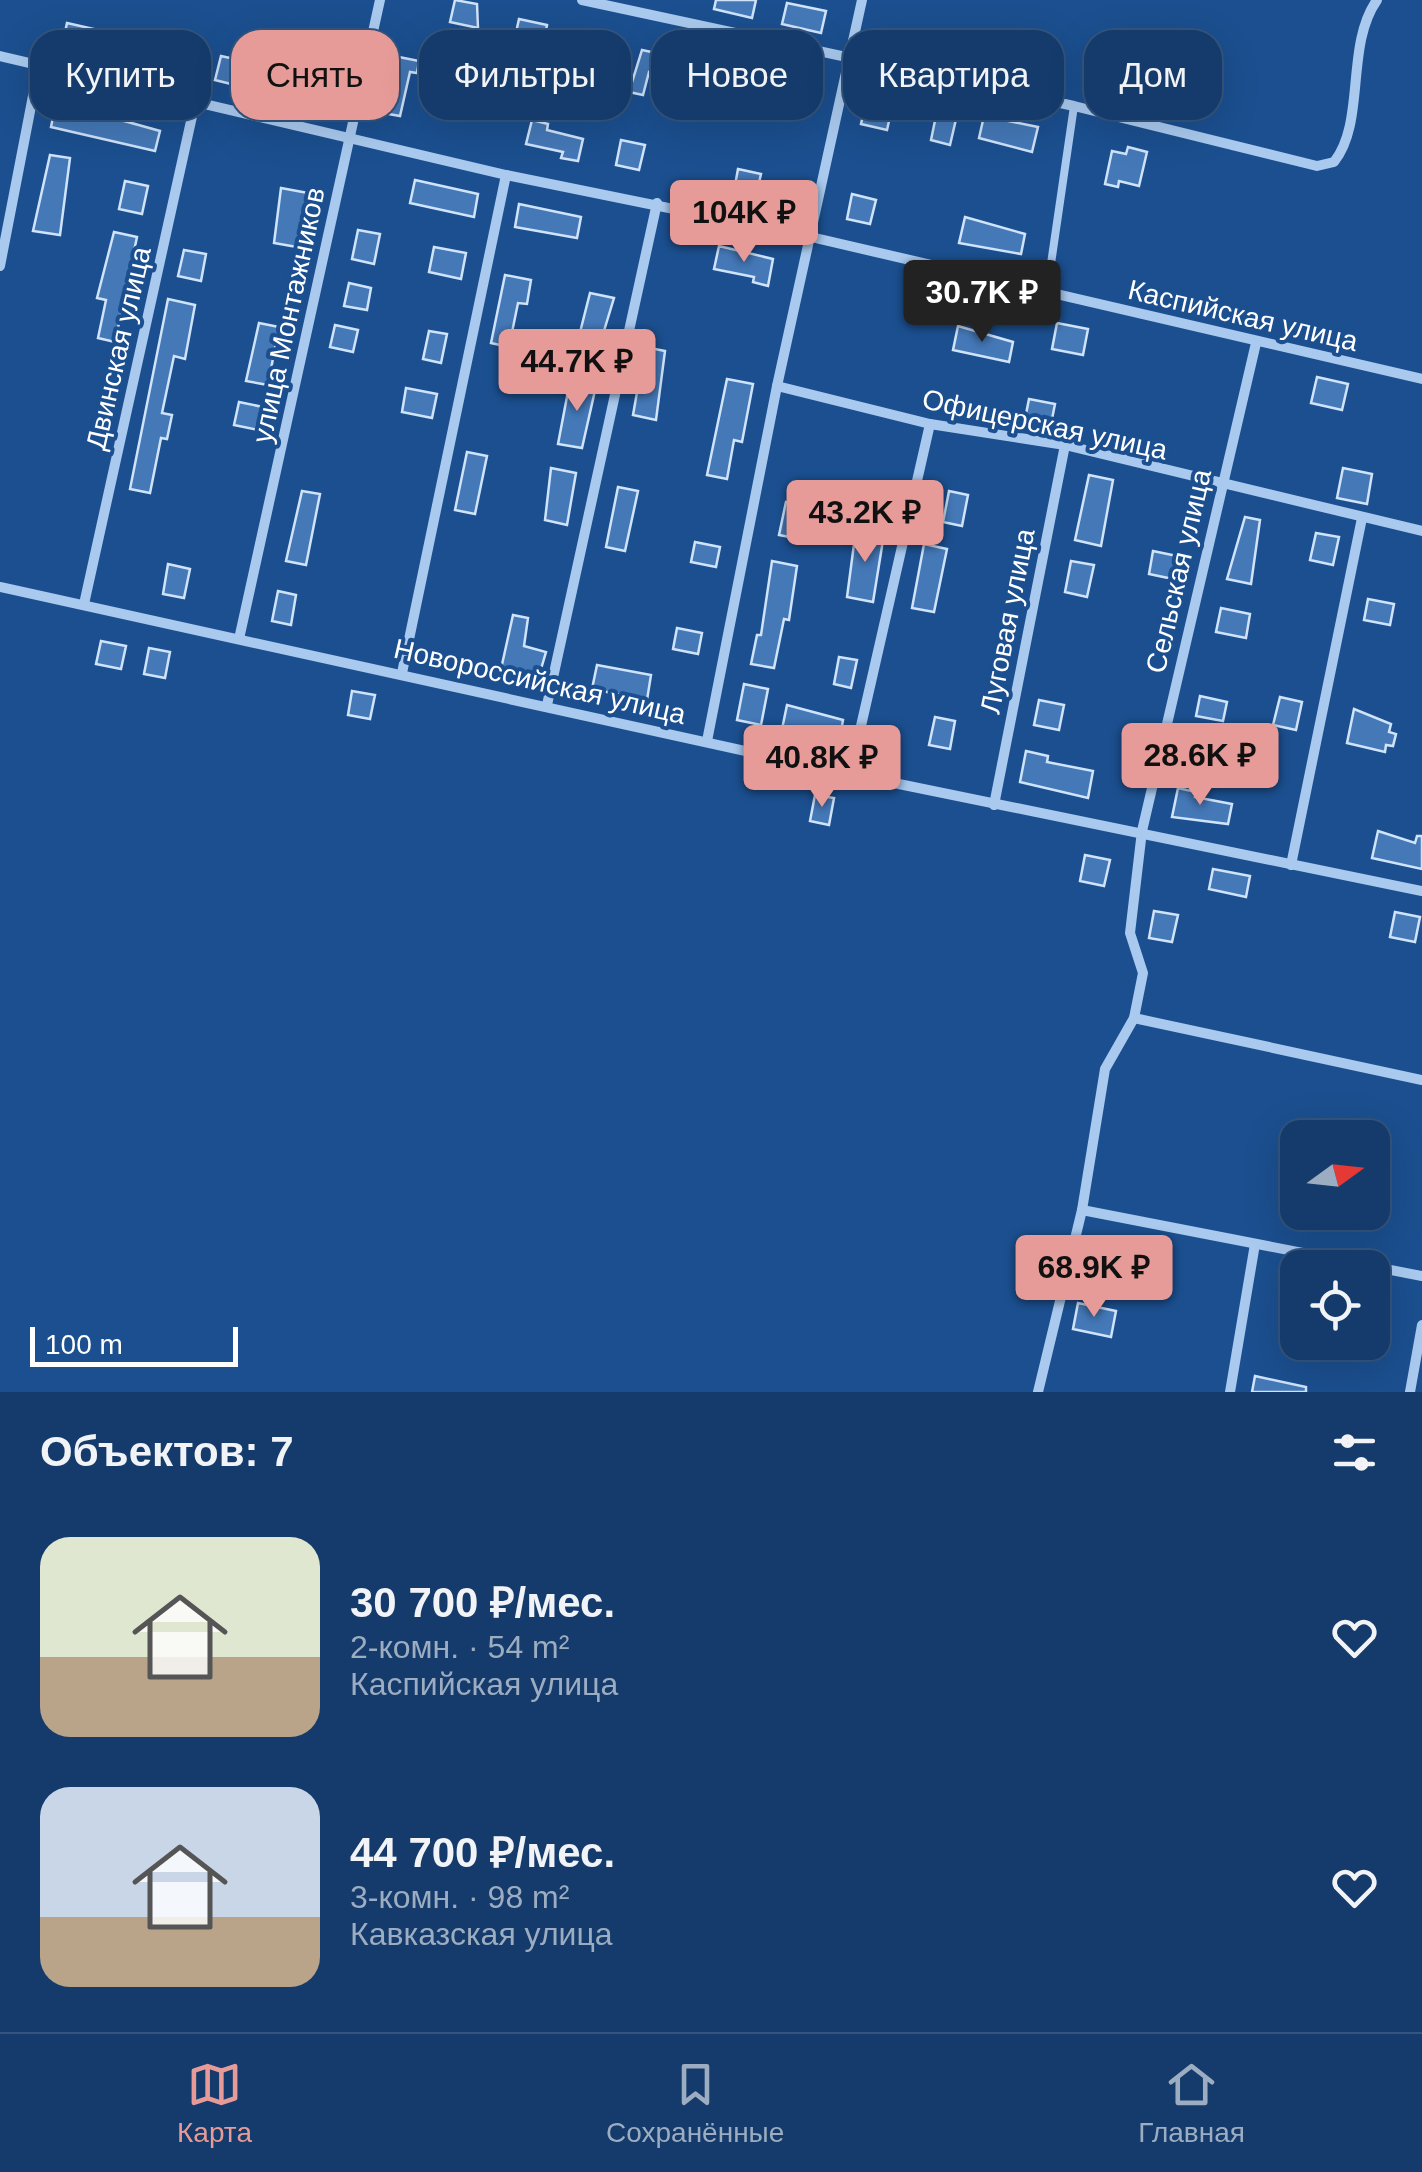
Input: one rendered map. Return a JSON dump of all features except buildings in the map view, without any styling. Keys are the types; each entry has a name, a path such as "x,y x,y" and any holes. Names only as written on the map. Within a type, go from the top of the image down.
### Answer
{"street":[{"name":"улица Монтажников","path":"240,640 380,0"},
{"path":"582,0 843,59"},
{"path":"856,30 862,0"},
{"path":"1064,104 1317,166 1334,162 1344,144 1364,20 1377,0"},
{"name":"Каспийская улица","path":"0,56 30,64"},
{"path":"707,741 777,386 843,88"},
{"name":"Каспийская улица","path":"211,107 506,174 811,237 1422,379"},
{"path":"0,266 30,112"},
{"name":"Двинская улица","path":"84,604 191,120"},
{"path":"402,672 506,174"},
{"path":"546,706 657,203"},
{"name":"Сельская улица","path":"1038,1392 1082,1210 1105,1069 1134,1018 1143,973 1130,933 1142,831 1256,342"},
{"name":"Офицерская улица","path":"777,386 930,424 1065,445 1220,486 1422,530"},
{"path":"850,774 930,424"},
{"name":"Луговая улица","path":"994,805 1065,445"},
{"path":"1291,865 1362,518"},
{"name":"Новороссийская улица","path":"0,586 994,805 1142,831 1422,891"},
{"path":"1134,1018 1422,1080"},
{"path":"1082,1210 1422,1276"},
{"path":"1230,1392 1255,1244"},
{"path":"1410,1392 1422,1325"}],"lane":[{"path":"1047,291 1074,106"}]}
